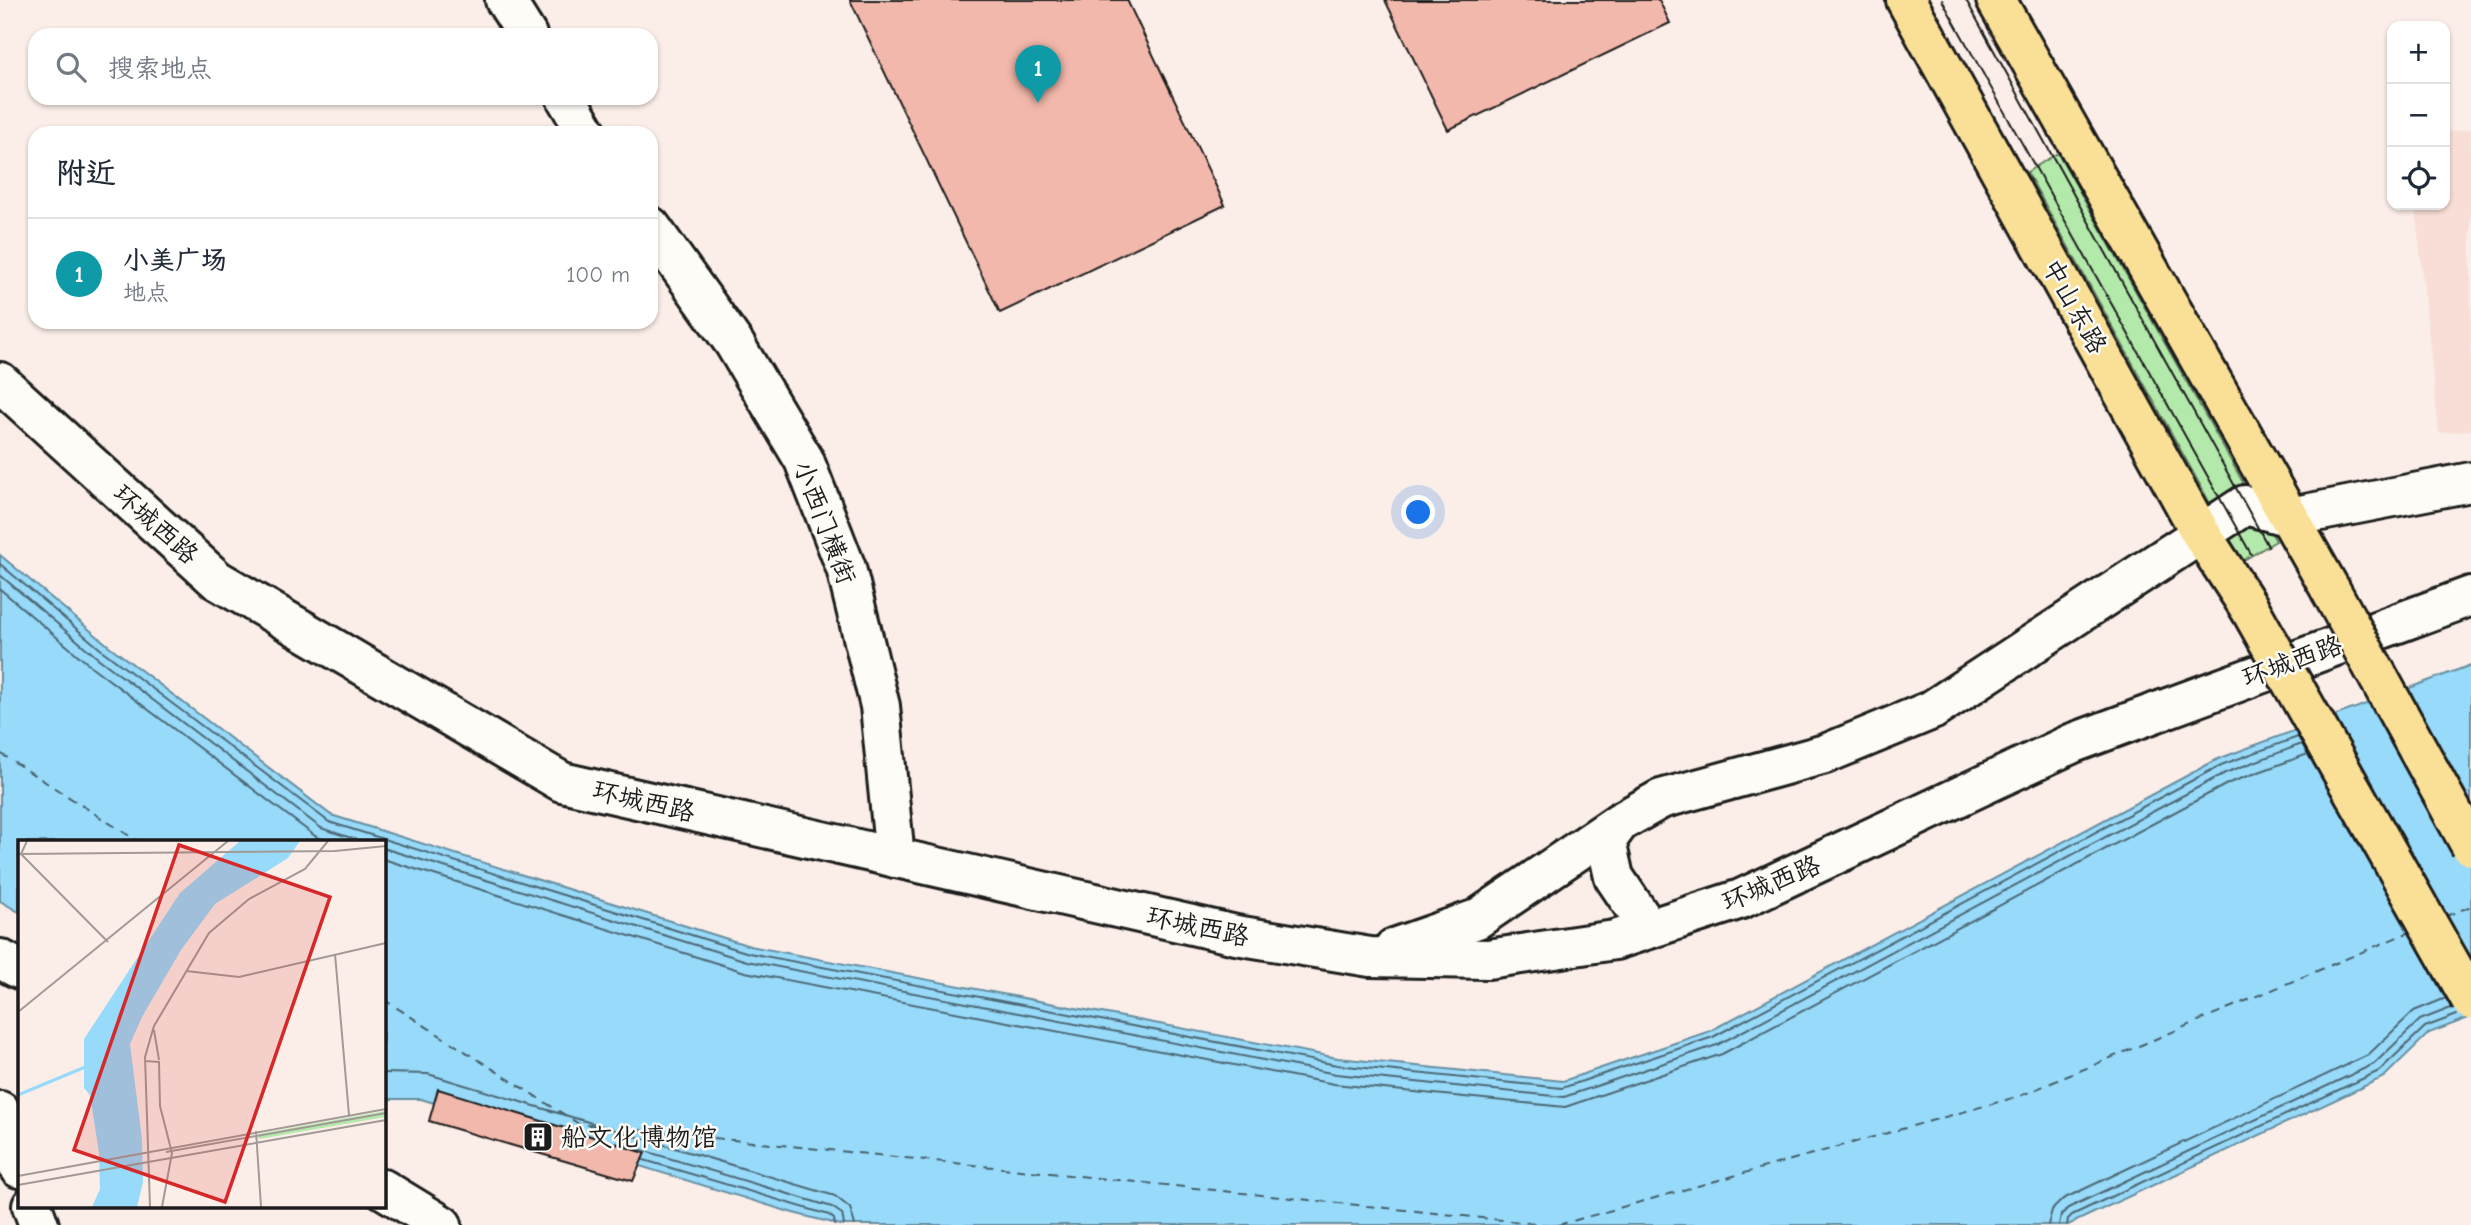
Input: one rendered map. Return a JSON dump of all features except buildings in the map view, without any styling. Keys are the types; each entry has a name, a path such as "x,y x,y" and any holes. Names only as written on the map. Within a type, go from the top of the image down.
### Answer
{"main road":[{"name":"中山东路","path":"1906,0 2200,532 2250,609 2471,1000"},
{"path":"1996,0 2290,517 2471,846"}],"street":[{"path":"505,0 523,28"},
{"path":"570,105 583,126"},
{"name":"小西门横街","path":"658,237 734,343 803,460 846,569 880,706 895,858"},
{"name":"环城西路","path":"0,382 217,580 562,782 1236,935 1370,957 1488,959 1615,940 1741,899 2073,743 2471,596"},
{"path":"1370,957 1477,919 1620,822 1661,799 1825,754 1932,710 2245,505 2290,517 2471,482"},
{"path":"1620,822 1606,841 1614,877 1649,929"},
{"path":"0,960 18,969"},
{"path":"0,1111 18,1165"},
{"path":"385,1190 442,1225"}],"shaded area":[{"path":"2471,129 2471,430 2439,433 2416,210 2450,210 2450,131"}],"green space":[{"path":"2058,153 2276,541 2242,561 2027,172"}],"water":[{"path":"0,555 109,646 331,815 750,946 1338,1058 1563,1081 1710,1031 2218,759 2471,665 2471,1017 2429,1033 2384,1077 2068,1225 841,1225 793,1213 421,1099 385,1099 385,840 18,840 18,911 0,901"}],"ferry route":[{"path":"0,753 136,840"},
{"path":"2446,916 2471,906"},
{"path":"1558,1225 2020,1096 2412,931"},
{"path":"385,1000 579,1124 1550,1225"}],"tram line":[{"path":"1942,0 2251,554"},
{"path":"1966,0 2268,546"}],"place":[{"name":"小美广场","path":"1038,103"},
{"name":"船文化博物馆","path":"538,1137"}]}
